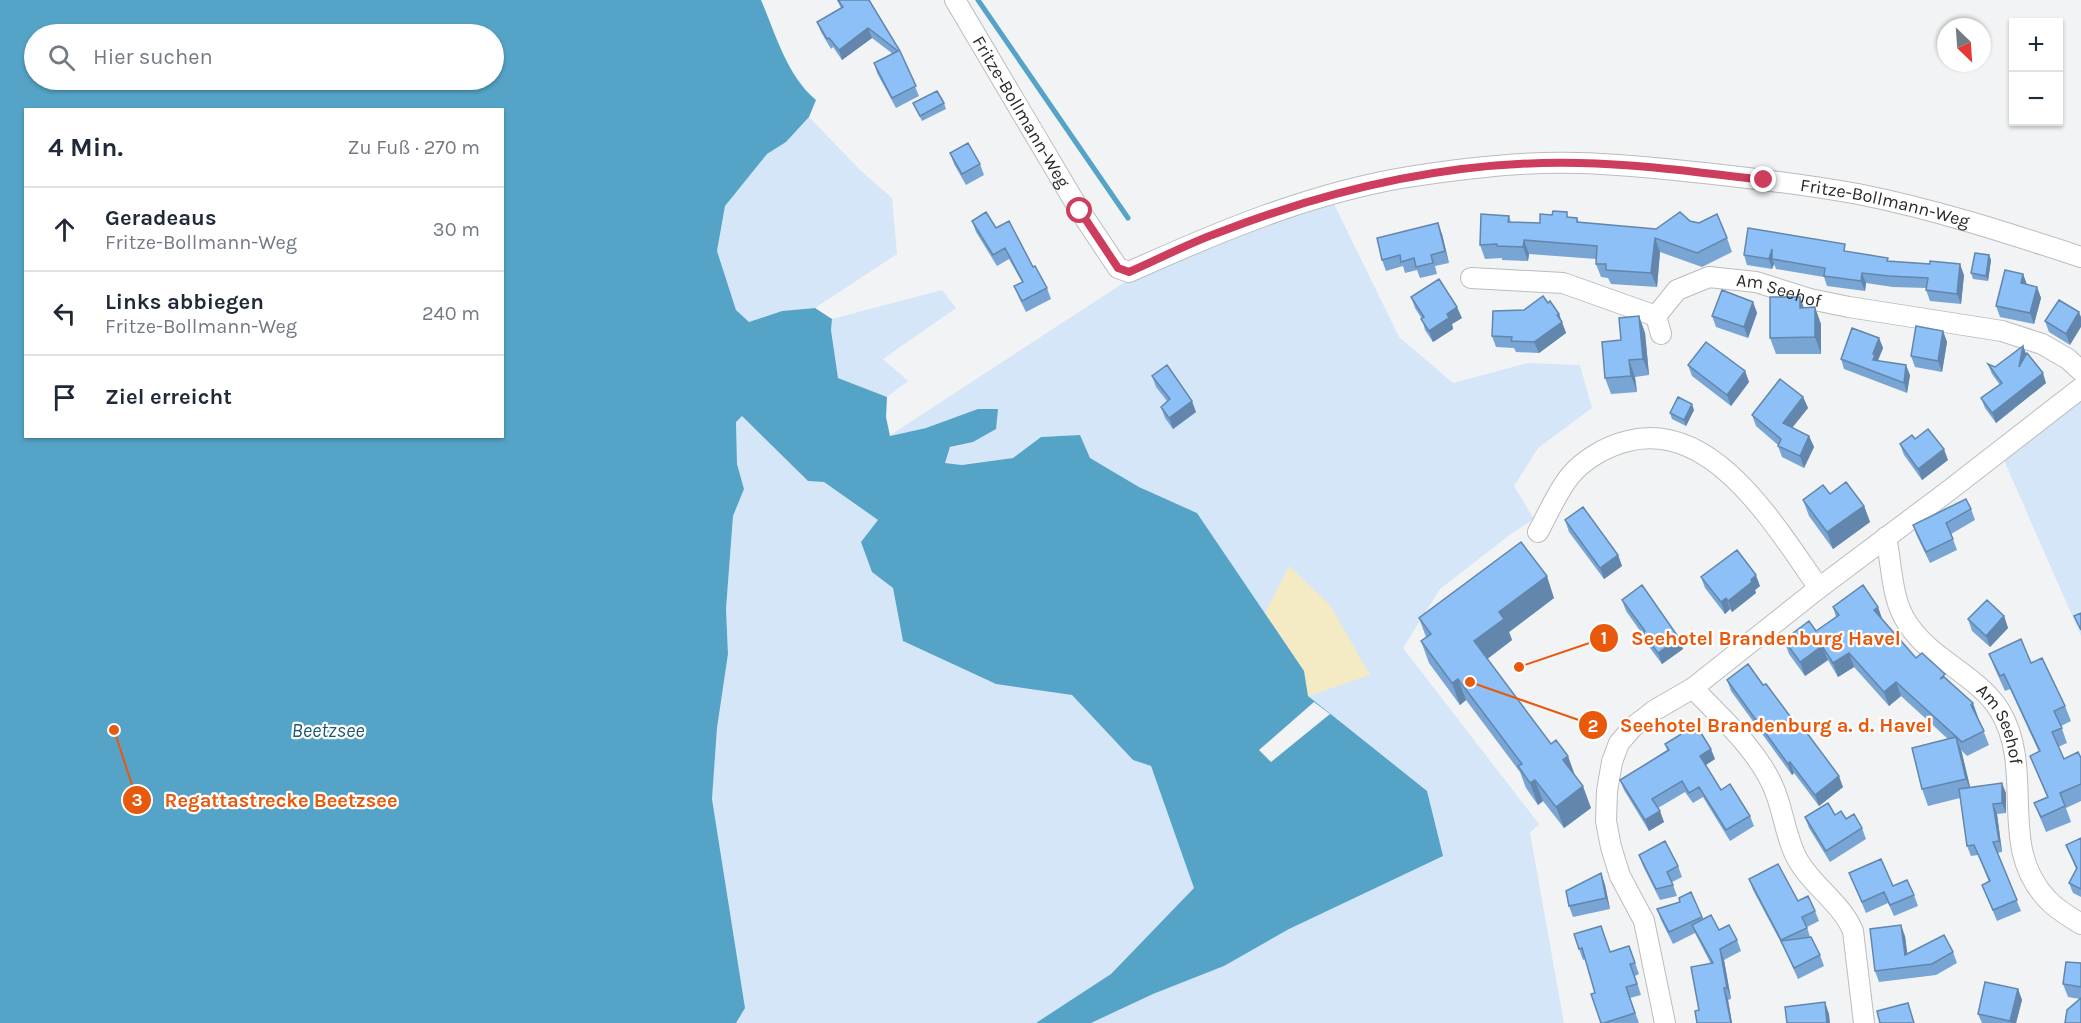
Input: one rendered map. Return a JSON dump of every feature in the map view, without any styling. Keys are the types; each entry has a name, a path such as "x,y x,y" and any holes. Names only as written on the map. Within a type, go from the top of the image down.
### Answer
{"street":[{"name":"Fritze-Bollmann-Weg","path":"955,0 1080,211 1118,268 1129,272 1219,232 1325,196 1406,177 1484,167 1578,163 1672,170 1859,194 1979,224 2081,256"},
{"name":"Am Seehof","path":"1471,278 1563,283 1658,325 1677,290 1709,277 1756,282 1810,299 1849,307 2002,331 2042,344 2068,358 2081,371"},
{"path":"1665,1023 1644,921 1620,876 1606,821 1607,791 1612,762 1619,744 1634,727 1655,710 1693,688 1819,588 2081,388"},
{"path":"1538,532 1570,476 1588,460 1614,445 1636,439 1668,439 1702,452 1732,477 1764,511 1819,588"},
{"name":"Am Seehof","path":"1886,537 1898,605 1907,624 1925,643 1984,692 2000,710 2011,734 2018,773 2019,840 2024,862 2032,880 2048,900 2081,924"},
{"path":"1693,688 1740,736 1760,762 1772,784 1800,864 1849,921 1853,931 1864,1023"}],"shaded area":[{"path":"809,117 860,170 892,198 897,254 815,308 782,311 749,322 736,310 717,251 725,206 767,154 786,142"},
{"path":"1334,204 1399,337 1453,383 1528,363 1580,365 1592,408 1538,448 1514,486 1534,519 1440,589 1403,648 1539,824 1530,833 1564,1023 1091,1023 1153,994 1224,966 1289,929 1314,702 1308,696 1370,674 1289,567 1265,613 1197,513 1139,487 1090,458 1079,435 1041,437 1013,458 962,465 945,463 950,448 973,442 926,428 889,436 1131,278 1222,237"},
{"path":"942,290 956,308 883,359 908,381 887,397 838,378 831,330 832,319"},
{"path":"2081,396 2081,636 2003,458"},
{"path":"742,416 808,481 824,482 878,520 872,572 893,588 903,641 996,684 1072,695 1133,760 1151,766 1195,888 1111,974 1041,1021 1036,1023 736,1023 745,1008 712,799 717,728 728,654 726,609 733,516 744,489 737,464 736,421"}],"sand":[{"path":"1289,566 1330,605 1370,675 1308,696 1304,671 1265,613"}],"water":[{"name":"Beetzsee","path":"0,0 761,0 790,67 797,79 816,100 809,117 786,142 767,154 725,206 717,251 736,310 749,322 782,311 815,308 832,319 831,330 838,378 887,397 886,417 890,436 926,428 978,409 998,409 996,429 973,442 950,447 945,463 962,465 1013,458 1041,437 1080,435 1090,458 1139,487 1197,513 1304,671 1308,696 1427,791 1443,856 1289,929 1224,966 1153,994 1091,1023 1036,1023 1111,974 1194,888 1151,766 1133,760 1072,695 996,684 903,641 893,588 872,572 861,542 878,520 824,482 808,481 742,416 736,422 737,464 744,489 733,516 726,609 728,654 717,728 712,799 745,1008 736,1023 0,1023"}],"pier":[{"path":"1314,702 1330,714 1271,762 1259,750"}],"building":[{"path":"838,0 869,0 900,51 916,86 892,98 874,63 898,51 868,28 839,50 829,38 827,39 817,22 843,7"},
{"path":"937,91 944,103 920,116 913,103"},
{"path":"968,143 980,164 962,174 950,153"},
{"path":"1553,211 1567,212 1567,217 1577,218 1577,222 1656,229 1680,212 1690,221 1699,223 1717,214 1727,238 1697,253 1655,238 1651,273 1606,270 1606,264 1596,264 1597,246 1524,240 1523,247 1480,245 1481,214 1509,216 1508,222 1540,223 1540,214 1552,215"},
{"path":"986,212 996,228 1009,221 1033,267 1035,266 1047,288 1022,301 1014,286 1023,282 1005,248 993,255 972,221"},
{"path":"1438,223 1445,251 1431,255 1433,263 1416,267 1414,258 1401,262 1400,255 1382,260 1377,238"},
{"path":"1748,228 1845,244 1844,251 1888,258 1887,261 1960,264 1957,294 1926,290 1928,278 1862,273 1861,281 1824,276 1825,268 1772,259 1772,249 1769,259 1744,255"},
{"path":"1975,253 1989,255 1986,276 1971,273"},
{"path":"2005,270 2023,274 2021,283 2037,287 2030,313 1996,306"},
{"path":"1439,279 1457,307 1447,314 1449,318 1429,331 1421,319 1424,317 1411,297"},
{"path":"1722,290 1753,302 1744,327 1712,316"},
{"path":"1543,296 1548,303 1550,301 1562,322 1534,342 1511,341 1512,337 1492,336 1493,311 1524,310"},
{"path":"1770,297 1800,297 1800,308 1815,307 1815,337 1770,338"},
{"path":"2059,300 2079,312 2066,334 2045,321"},
{"path":"1639,316 1643,359 1629,360 1631,376 1605,378 1602,342 1621,340 1619,318"},
{"path":"1916,326 1943,331 1938,361 1911,356"},
{"path":"1852,328 1879,338 1873,360 1906,365 1904,383 1841,359"},
{"path":"1706,342 1745,371 1727,395 1688,365"},
{"path":"2023,346 2019,367 2027,353 2043,373 1992,413 1981,398 2002,383 1988,364 1995,367"},
{"path":"1167,365 1192,401 1169,418 1161,407 1170,399 1152,376"},
{"path":"1780,379 1803,397 1783,423 1809,436 1800,456 1778,446 1781,439 1752,415"},
{"path":"1678,397 1692,404 1684,420 1670,413"},
{"path":"1928,429 1944,449 1918,469 1900,444 1912,435 1915,439"},
{"path":"1846,482 1864,506 1827,532 1803,500 1823,485 1830,494"},
{"path":"1966,499 1971,509 1946,523 1953,539 1926,552 1913,525"},
{"path":"1583,507 1618,555 1600,568 1565,520"},
{"path":"1521,542 1547,576 1499,612 1504,619 1474,641 1551,744 1556,740 1568,756 1563,760 1583,786 1556,807 1535,780 1530,783 1518,766 1522,764 1458,679 1452,683 1421,641 1431,634 1419,618"},
{"path":"1737,550 1756,575 1751,580 1752,582 1728,601 1726,598 1721,602 1701,577"},
{"path":"1642,585 1679,638 1658,653 1622,600"},
{"path":"1863,585 1878,607 1874,610 1916,658 1922,653 1945,674 1940,679 1944,677 1973,703 1971,705 1984,731 1962,742 1896,682 1884,692 1849,653 1833,663 1822,646 1800,662 1784,640 1809,621 1816,631 1839,615 1833,607"},
{"path":"1987,600 2004,616 1986,636 1968,619"},
{"path":"2081,613 2081,630 2074,616"},
{"path":"2021,639 2031,663 2042,658 2065,706 2054,711 2062,728 2052,732 2064,759 2078,752 2081,758 2081,784 2060,793 2065,806 2041,817 2034,803 2048,797 2030,756 2040,751 2004,674 2000,676 1989,654"},
{"path":"1748,664 1801,731 1804,729 1839,776 1815,795 1790,762 1788,764 1727,680"},
{"path":"1696,725 1711,749 1700,756 1721,790 1730,784 1750,816 1726,830 1699,787 1689,793 1682,781 1652,799 1660,811 1645,820 1620,780 1669,750 1665,744"},
{"path":"1956,737 1966,779 1922,789 1912,748"},
{"path":"2002,783 2002,803 1993,804 1999,841 1993,842 2017,900 1993,910 1982,885 1990,881 1974,845 1967,846 1959,789"},
{"path":"1828,803 1835,815 1841,811 1846,819 1854,814 1862,828 1826,851 1805,817"},
{"path":"2081,838 2081,889 2069,883 2077,868 2066,845"},
{"path":"1665,841 1678,866 1667,872 1673,885 1656,889 1639,855"},
{"path":"1881,859 1893,886 1907,880 1914,895 1890,905 1884,892 1862,902 1849,873"},
{"path":"1778,864 1798,901 1808,896 1815,911 1802,917 1807,928 1781,940 1749,879"},
{"path":"1601,873 1606,898 1569,906 1566,891"},
{"path":"1691,892 1702,917 1669,932 1657,909 1680,902 1679,898"},
{"path":"1711,915 1719,930 1729,925 1737,940 1720,949 1731,1023 1697,1023 1695,1011 1699,1010 1691,967 1713,963 1692,925"},
{"path":"1901,925 1905,955 1944,935 1953,952 1932,964 1875,971 1870,929"},
{"path":"1601,926 1610,952 1629,946 1635,963 1630,964 1637,984 1626,987 1635,1013 1604,1023 1601,1023 1591,994 1595,993 1582,948 1579,949 1574,934"},
{"path":"1811,937 1820,955 1794,968 1781,941"},
{"path":"2066,962 2081,963 2081,987 2063,984"},
{"path":"1985,982 2018,989 2010,1021 1978,1014"},
{"path":"2081,998 2081,1023 2065,1023 2067,1010"},
{"path":"1825,1002 1827,1023 1787,1023 1785,1007"},
{"path":"1908,1003 1914,1023 1880,1023 1877,1011"}],"waterway":[{"path":"978,0 1128,218"}],"place":[{"name":"Seehotel Brandenburg Havel","path":"1519,667"},
{"name":"Seehotel Brandenburg a. d. Havel","path":"1470,682"},
{"name":"Regattastrecke Beetzsee","path":"114,730"}],"route":[{"path":"1080,211 1118,268 1129,272 1219,232 1325,196 1406,177 1484,167 1578,163 1764,180"}]}
